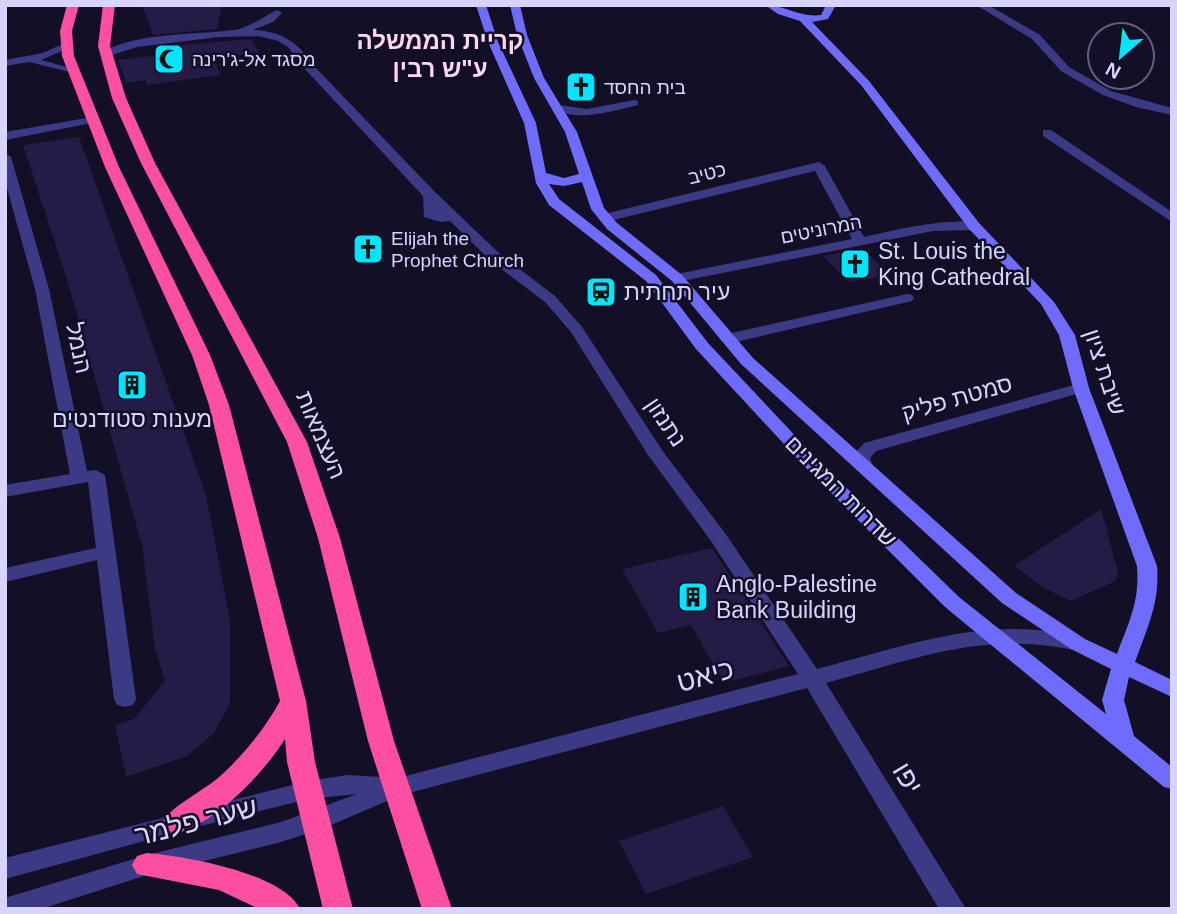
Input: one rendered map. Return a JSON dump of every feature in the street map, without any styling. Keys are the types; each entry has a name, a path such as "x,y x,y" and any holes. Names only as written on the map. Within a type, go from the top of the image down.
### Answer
{"highway":[{"path":"72,5 66,31 74,72 128,202 201,355 219,405 293,701 308,790 338,909"},
{"name":"העצמאות","path":"109,5 105,45 118,98 147,161 297,442 329,538 357,656 381,741 437,909"},
{"path":"177,822 208,803 253,762 282,723 293,701"},
{"path":"147,865 191,869 219,876 258,893 285,909"}],"street":[{"name":"שדרות המגינים","path":"481,5 493,42 530,123 540,175 554,202 651,278 702,346 814,466 952,602 1172,780"},
{"name":"שדרות המגינים","path":"515,5 522,35 540,78 571,132 592,196 605,218 677,278 747,361 1009,598 1078,644 1123,663 1172,689"},
{"name":"שיבת ציון","path":"770,5 779,12 805,12 864,83 974,226 1047,302 1068,335 1081,388 1147,565 1149,589 1146,608 1140,628 1123,663 1113,700 1123,738"},
{"path":"777,5 822,18 827,16 828,9"},
{"path":"981,5 1036,37 1058,63 1097,87 1140,105 1172,112"},
{"path":"218,34 253,27 270,20 278,9"},
{"name":"נתנזון","path":"278,9 309,67 430,195 429,214 441,218 453,216 496,258 550,299 576,331 657,455 718,537 812,678"},
{"path":"105,45 218,34 288,32"},
{"path":"105,45 121,47 150,41"},
{"path":"5,63 46,56 67,45"},
{"path":"20,61 49,64 74,72"},
{"path":"558,108 581,112 634,103"},
{"path":"571,132 580,119 600,110"},
{"path":"5,136 93,120"},
{"path":"1047,133 1172,218"},
{"name":"הנמל","path":"5,156 10,192 42,289 80,478"},
{"name":"כטיב","path":"605,218 819,166 859,240"},
{"path":"540,175 549,180 564,182 587,175"},
{"name":"המרוניטים","path":"677,278 933,227 974,226"},
{"path":"727,339 907,298"},
{"name":"סמטת פליק","path":"864,466 861,457 870,447 1081,388"},
{"path":"5,491 96,475 125,698"},
{"path":"5,575 107,552"},
{"name":"כיאט","path":"348,784 398,787 990,634 1040,635 1078,644"},
{"name":"יפו","path":"812,678 953,909"},
{"name":"שער פלמר","path":"5,869 177,822 308,790 348,784"},
{"name":"שער פלמר","path":"5,909 147,865 316,821 398,787"}],"building":[{"path":"142,5 222,5 217,29 153,35"},
{"name":"מסגד אל-ג'רינה","path":"251,39 259,52 213,59 221,75 147,85 145,80 126,83 118,60 160,55 158,47"},
{"name":"מענות סטודנטים","path":"79,137 206,495 230,620 230,703 214,733 187,756 126,777 115,725 134,719 165,681 155,649 142,545 66,276 23,145"},
{"name":"St. Louis the King Cathedral","path":"862,248 890,276 848,282 823,256"},
{"path":"1101,509 1118,572 1115,581 1071,601 1046,589 1014,566"},
{"name":"Anglo-Palestine Bank Building","path":"712,548 789,666 724,683 691,625 658,633 622,569"},
{"path":"723,806 753,857 646,894 619,841"}],"place":[{"name":"מסגד אל-ג'רינה","path":"169,59"},
{"name":"בית החסד","path":"581,87"},
{"name":"Elijah the Prophet Church","path":"368,249"},
{"name":"St. Louis the King Cathedral","path":"855,264"},
{"name":"עיר תחתית","path":"601,292"},
{"name":"מענות סטודנטים","path":"132,385"},
{"name":"Anglo-Palestine Bank Building","path":"693,597"}],"district":[{"name":"קריית הממשלה ע\"ש רבין","path":"440,55"}]}
